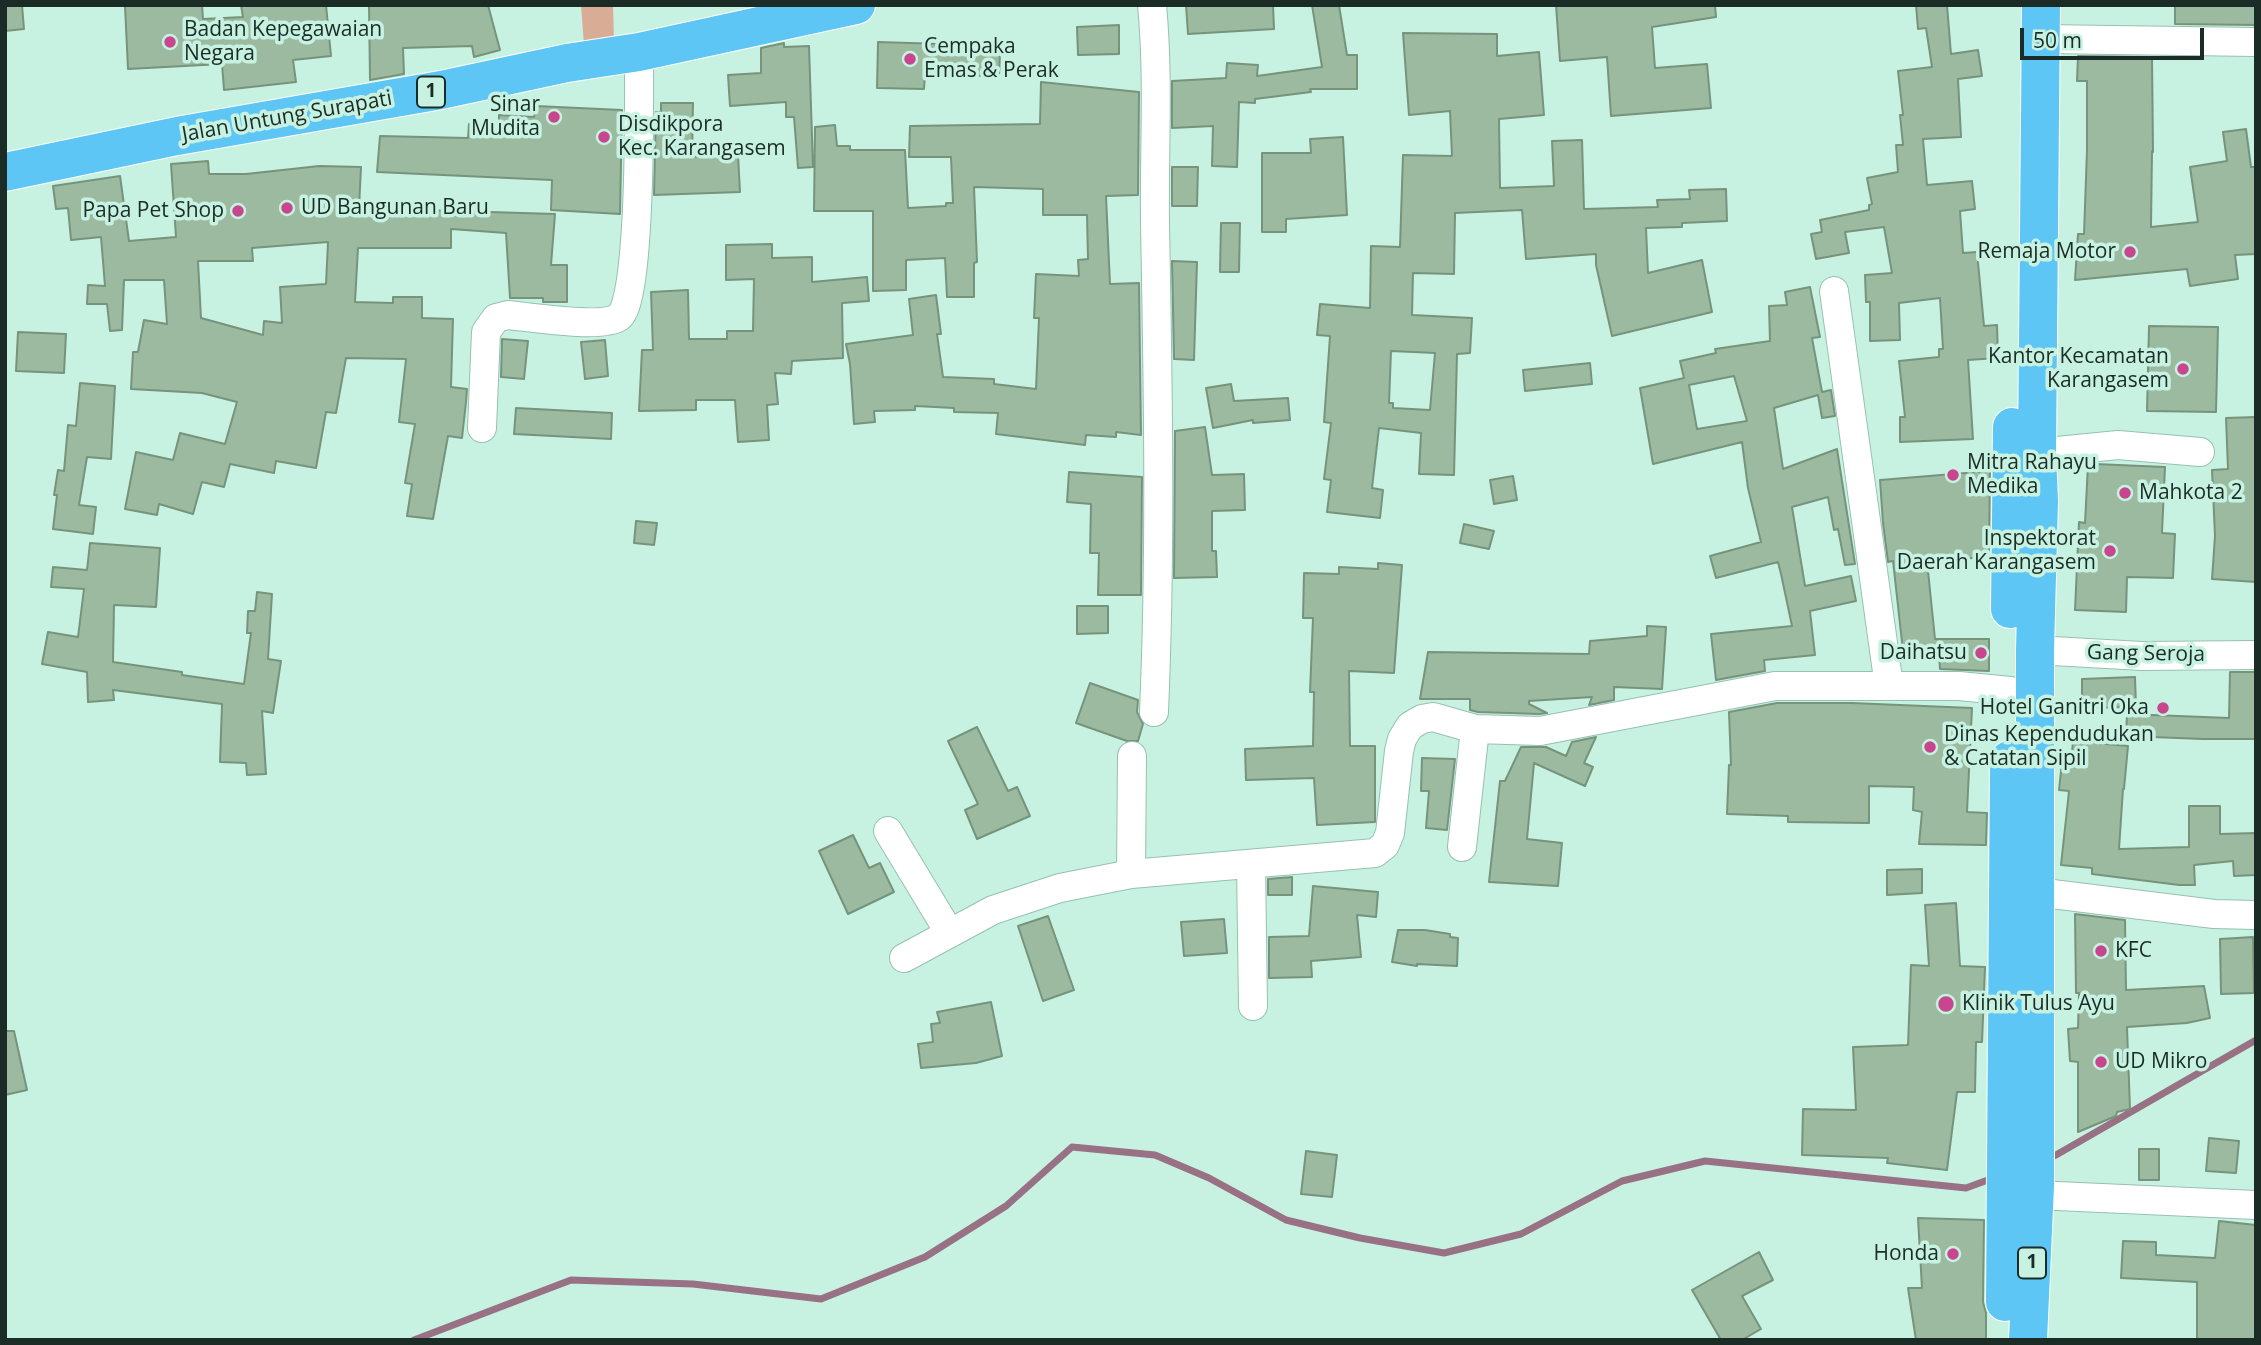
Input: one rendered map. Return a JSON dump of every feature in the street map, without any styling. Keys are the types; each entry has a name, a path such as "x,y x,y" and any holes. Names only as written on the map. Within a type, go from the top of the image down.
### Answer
{"highway":[{"name":"Jalan Untung Surapati","path":"5,172 177,136 639,52 750,16 856,5"},
{"name":"1","path":"2015,5 2025,502 2035,650 2036,892 2020,1123"},
{"name":"1","path":"2028,1340 2010,691 2025,502 2037,453 2041,22"},
{"name":"1","path":"2004,1340 2025,1191"}],"street":[{"path":"1152,5 1157,85 1155,222 1159,478 1159,602 1154,712"},
{"path":"2041,22 2256,42"},
{"path":"482,428 486,332 496,318 508,315 593,323 619,317 627,308 635,225 639,52"},
{"path":"1834,291 1889,686"},
{"path":"2037,453 2118,445 2200,452"},
{"name":"Gang Seroja","path":"2035,650 2142,656 2256,655"},
{"path":"904,958 993,910 1059,888 1132,874 1375,853 1385,845 1390,833 1402,739 1410,726 1422,719 1433,717 1475,729 1540,731 1774,686 1959,686 2010,691"},
{"path":"1462,847 1475,729"},
{"path":"1132,756 1132,874"},
{"path":"888,831 949,932"},
{"path":"1251,864 1254,1006"},
{"path":"2036,892 2214,914 2256,915"},
{"path":"2025,1191 2256,1205"}],"shaded area":[{"path":"581,5 613,5 614,42 584,45"}],"building":[{"path":"5,5 22,5 24,29 5,31"},
{"path":"202,5 203,19 243,17 241,5 326,5 331,56 293,60 296,82 224,90 222,64 128,69 125,6"},
{"path":"369,5 488,5 500,50 474,57 472,46 403,48 404,74 370,80"},
{"path":"1186,5 1273,5 1274,29 1188,34"},
{"path":"1312,5 1339,5 1347,55 1357,55 1357,89 1310,89 1311,92 1255,99 1255,103 1239,102 1237,167 1212,166 1213,126 1172,128 1172,81 1226,78 1227,63 1258,65 1257,76 1322,67"},
{"path":"1556,5 1715,5 1716,17 1652,27 1655,68 1707,64 1711,108 1611,116 1607,57 1560,61"},
{"path":"1916,5 1947,5 1951,54 1978,50 1982,76 1958,79 1961,137 1923,139 1927,185 1972,181 1975,209 1960,211 1963,253 1977,252 1984,326 1997,325 1998,358 1968,360 1973,439 1900,442 1900,417 1905,417 1899,361 1939,357 1939,349 1943,349 1940,298 1899,303 1900,340 1870,341 1870,302 1866,302 1865,275 1892,273 1884,227 1845,232 1849,253 1816,259 1811,234 1822,232 1820,220 1869,210 1869,205 1872,204 1867,178 1898,172 1896,145 1903,145 1900,115 1903,115 1898,71 1932,67 1926,28 1918,29"},
{"path":"2175,5 2256,5 2256,25 2175,24"},
{"path":"1119,25 1119,54 1078,55 1077,27"},
{"path":"1403,33 1497,34 1497,56 1539,52 1544,115 1499,119 1500,188 1554,186 1552,141 1582,140 1584,209 1658,207 1657,200 1690,199 1689,190 1726,189 1727,221 1682,223 1682,227 1646,228 1648,273 1702,260 1712,312 1612,336 1596,265 1596,254 1526,259 1522,210 1455,213 1454,274 1413,273 1412,315 1472,318 1470,353 1457,354 1454,475 1419,474 1421,433 1379,428 1372,488 1383,490 1380,518 1327,512 1331,480 1324,479 1331,423 1324,422 1330,336 1317,335 1320,304 1370,308 1371,246 1400,247 1403,155 1452,156 1450,111 1409,115","holes":["1391,351 1435,353 1430,410 1393,408 1393,403 1389,403"]},
{"name":"Cempaka Emas & Perak","path":"878,42 943,44 942,54 1000,54 999,76 925,75 924,89 877,88"},
{"path":"784,43 784,47 809,46 813,167 798,168 794,117 786,117 786,102 730,106 728,75 761,73 761,48"},
{"path":"2078,56 2152,57 2151,227 2198,222 2190,167 2227,161 2223,132 2246,129 2251,167 2256,167 2256,254 2235,255 2238,279 2190,286 2187,269 2075,280 2078,234 2084,234 2087,150 2087,81 2077,81"},
{"path":"1041,82 1139,92 1138,195 1106,196 1110,284 1139,283 1141,435 1116,432 1116,437 1086,435 1085,445 996,434 998,413 954,412 954,408 915,406 915,410 874,411 875,422 854,424 846,344 913,335 909,299 936,295 941,334 937,334 943,377 994,379 994,384 1036,389 1039,318 1034,318 1036,274 1079,276 1078,260 1088,259 1087,215 1043,215 1043,189 974,187 977,262 974,263 974,297 947,297 945,258 906,260 906,290 873,291 873,211 814,211 815,127 835,125 837,146 850,146 850,150 905,150 908,208 946,206 946,203 953,203 951,157 909,157 910,126 1040,124"},
{"path":"661,103 693,103 692,157 738,155 740,192 654,195 656,112 661,112"},
{"path":"536,106 622,110 620,214 551,210 552,180 377,172 380,136 468,138 469,124 499,124 499,115 534,117"},
{"path":"1343,137 1347,215 1286,219 1286,232 1262,232 1262,153 1311,153 1310,139"},
{"path":"208,161 209,174 246,174 319,166 361,167 359,208 555,214 551,265 567,265 567,302 543,302 543,298 510,298 506,233 451,229 451,248 358,248 355,302 393,303 393,297 422,297 422,318 453,319 451,387 467,389 466,402 462,438 448,436 433,519 407,516 412,484 405,483 415,424 399,422 406,359 346,358 336,413 326,412 316,468 276,461 274,473 230,464 224,487 202,482 193,514 159,504 157,515 125,509 136,452 173,460 180,433 225,444 237,402 202,393 131,389 133,352 138,352 144,320 167,324 164,280 124,280 122,330 110,331 107,304 87,304 88,285 105,286 101,237 71,240 68,208 56,209 53,186 120,176 129,241 176,237 171,164","holes":["328,242 326,284 280,287 282,323 264,321 263,335 201,318 198,261 253,261 252,248"]},
{"path":"1172,167 1198,167 1197,206 1172,206"},
{"path":"1221,223 1240,223 1239,272 1220,272"},
{"path":"772,244 772,258 812,257 812,282 867,277 869,301 842,303 843,358 792,361 791,374 775,373 778,404 767,405 769,440 738,442 735,400 696,400 696,410 639,411 642,350 653,350 651,292 688,290 689,339 727,339 727,331 753,331 754,279 726,280 726,245"},
{"path":"1172,261 1197,262 1194,360 1174,359"},
{"path":"1810,287 1820,337 1812,338 1822,392 1831,390 1835,416 1822,418 1818,395 1774,408 1783,469 1837,449 1855,564 1845,565 1838,529 1834,530 1828,497 1792,507 1805,586 1851,576 1856,601 1810,611 1815,655 1764,660 1765,671 1716,680 1711,634 1792,626 1778,562 1716,578 1710,556 1761,542 1748,488 1742,442 1653,464 1640,388 1684,378 1680,361 1716,353 1715,349 1770,341 1769,306 1787,305 1785,292","holes":["1734,376 1747,421 1697,429 1689,385"]},
{"name":"Kantor Kecamatan Karangasem","path":"2149,326 2218,327 2216,412 2147,411"},
{"path":"18,332 66,334 64,373 16,371"},
{"path":"502,339 528,341 524,379 501,377"},
{"path":"605,340 608,376 585,379 581,342"},
{"path":"1590,363 1592,384 1525,391 1523,370"},
{"path":"80,383 115,386 111,459 87,457 79,505 96,507 93,534 53,529 58,470 64,471 68,425 76,426"},
{"path":"1231,384 1234,401 1288,398 1290,420 1253,423 1253,420 1213,428 1206,388"},
{"path":"516,408 612,413 611,439 514,434"},
{"path":"2256,417 2256,582 2212,579 2215,536 2212,470 2228,469 2226,418"},
{"path":"1205,427 1212,475 1244,474 1245,510 1212,511 1212,551 1216,551 1217,577 1174,578 1175,431"},
{"path":"2088,465 2165,467 2162,533 2175,534 2173,578 2127,577 2126,612 2075,610 2079,522 2085,523"},
{"path":"1990,471 1989,557 1927,561 1935,639 1989,639 1989,671 1940,669 1939,656 1904,660 1893,561 1888,562 1880,480"},
{"path":"1069,472 1142,477 1141,595 1098,595 1099,553 1090,553 1091,504 1067,502"},
{"path":"1513,476 1517,500 1494,504 1490,480"},
{"path":"636,521 657,523 654,545 634,543"},
{"path":"1464,524 1494,531 1489,549 1460,543"},
{"path":"90,543 160,548 156,607 114,605 113,662 244,684 251,633 247,633 248,611 255,611 257,592 272,594 268,659 281,661 273,713 262,711 266,774 247,775 246,763 220,762 222,704 113,690 114,700 88,702 87,672 42,664 48,632 78,637 84,589 51,587 53,567 87,570"},
{"path":"1378,563 1402,565 1394,673 1349,671 1350,746 1375,746 1375,822 1317,825 1314,778 1246,780 1245,749 1313,746 1314,692 1310,692 1313,618 1303,618 1304,573 1339,574 1339,567 1378,569"},
{"path":"1077,606 1108,606 1108,633 1077,634"},
{"path":"1647,626 1666,627 1662,689 1614,687 1614,700 1589,705 1592,697 1529,701 1529,704 1547,713 1539,714 1478,712 1470,710 1470,699 1420,699 1428,652 1589,654 1590,641 1647,636"},
{"path":"2230,672 2256,672 2256,739 2126,736 2127,714 2229,718"},
{"path":"2135,677 2136,707 2082,708 2082,679"},
{"path":"1090,683 1138,700 1137,712 1143,724 1138,741 1127,741 1076,723"},
{"path":"1777,703 1972,708 1967,812 1987,813 1986,845 1919,844 1922,812 1913,810 1914,787 1869,786 1869,823 1788,822 1788,816 1727,814 1731,765 1729,712"},
{"path":"977,727 1008,791 1017,787 1030,816 977,839 965,810 978,804 948,741"},
{"path":"1596,737 1584,763 1593,767 1585,786 1534,763 1527,839 1562,843 1558,886 1489,882 1500,781 1505,781 1521,747 1546,747 1566,756 1572,742"},
{"path":"2073,741 2128,746 2119,849 2189,847 2189,806 2220,806 2220,834 2256,833 2256,875 2234,876 2233,861 2194,865 2195,885 2179,885 2092,874 2092,868 2061,865 2069,791 2059,790 2062,762 2071,763"},
{"path":"1422,758 1455,759 1447,830 1426,828 1429,791 1421,791"},
{"path":"853,835 869,868 880,863 894,892 848,914 819,851"},
{"path":"1922,869 1922,893 1887,895 1887,870"},
{"path":"1292,877 1292,895 1268,895 1268,879"},
{"path":"1313,886 1378,892 1376,917 1357,915 1361,957 1311,961 1312,977 1269,978 1269,937 1309,936"},
{"path":"1956,903 1960,966 1985,967 1982,1042 1976,1042 1975,1092 1957,1092 1947,1170 1887,1163 1888,1158 1802,1155 1803,1109 1856,1110 1853,1047 1908,1045 1911,965 1929,966 1925,905"},
{"path":"2075,914 2125,920 2126,990 2204,986 2210,1018 2187,1023 2127,1027 2130,1109 2117,1112 2116,1116 2078,1132 2078,1062 2070,1061 2068,1029 2078,1028"},
{"path":"1048,916 1074,990 1043,1001 1018,926"},
{"path":"1224,919 1227,953 1184,956 1181,922"},
{"path":"1398,930 1425,930 1458,938 1457,966 1417,966 1392,962"},
{"path":"2253,937 2254,993 2221,994 2220,939"},
{"path":"991,1002 1002,1056 976,1063 921,1068 918,1044 933,1042 931,1024 940,1023 937,1012"},
{"path":"5,1031 14,1031 27,1090 5,1095"},
{"path":"2209,1138 2239,1141 2236,1173 2206,1171"},
{"path":"2139,1149 2159,1149 2159,1180 2139,1180"},
{"path":"1306,1151 1337,1155 1332,1197 1301,1194"},
{"path":"1918,1218 1984,1220 1983,1302 1986,1313 1986,1340 1916,1340 1908,1288 1922,1288"},
{"path":"2219,1221 2256,1225 2256,1340 2197,1340 2197,1282 2121,1278 2123,1241 2156,1242 2156,1255 2215,1258"},
{"path":"1759,1252 1773,1280 1742,1296 1761,1329 1742,1340 1721,1340 1692,1290"}],"waterway":[{"path":"2046,1159 2256,1040"},
{"path":"414,1340 571,1280 693,1284 821,1299 925,1257 1006,1206 1072,1147 1155,1155 1209,1178 1286,1220 1360,1238 1444,1253 1521,1234 1622,1181 1705,1161 1966,1188 1996,1177"}],"place":[{"name":"Badan Kepegawaian Negara","path":"170,42"},
{"name":"Cempaka Emas & Perak","path":"910,59"},
{"name":"Sinar Mudita","path":"554,117"},
{"name":"Disdikpora Kec. Karangasem","path":"604,137"},
{"name":"UD Bangunan Baru","path":"287,208"},
{"name":"Papa Pet Shop","path":"238,211"},
{"name":"Remaja Motor","path":"2130,252"},
{"name":"Kantor Kecamatan Karangasem","path":"2183,369"},
{"name":"Mitra Rahayu Medika","path":"1953,475"},
{"name":"Mahkota 2","path":"2125,493"},
{"name":"Inspektorat Daerah Karangasem","path":"2110,551"},
{"name":"Daihatsu","path":"1981,653"},
{"name":"Hotel Ganitri Oka","path":"2163,708"},
{"name":"Dinas Kependudukan & Catatan Sipil","path":"1930,747"},
{"name":"KFC","path":"2101,951"},
{"name":"Klinik Tulus Ayu","path":"1946,1004"},
{"name":"UD Mikro","path":"2101,1062"},
{"name":"Honda","path":"1953,1254"}]}
